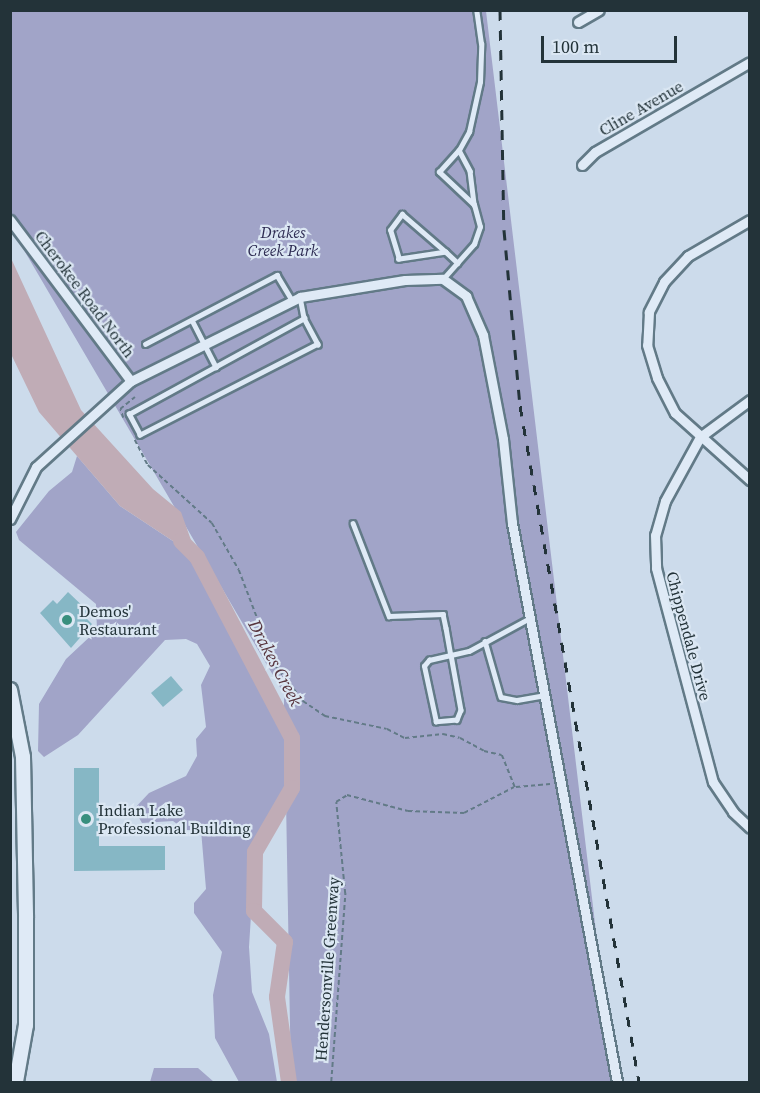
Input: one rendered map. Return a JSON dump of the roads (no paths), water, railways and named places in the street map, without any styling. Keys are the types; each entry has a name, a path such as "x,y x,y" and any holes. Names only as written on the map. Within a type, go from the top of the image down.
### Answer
{"main road":[{"path":"10,690 23,757 17,885 26,1024 16,1083"}],"street":[{"path":"578,22 599,10"},
{"name":"Cline Avenue","path":"582,165 595,152 750,62"},
{"name":"Cherokee Road North","path":"10,220 131,381 54,448 25,485 10,519"},
{"path":"750,220 688,256 664,282 649,312 647,345 657,378 675,413 750,480"},
{"path":"131,381 296,299 405,280 443,279 466,296 483,335 530,618 617,1083"},
{"name":"Chippendale Drive","path":"750,400 700,437 665,501 655,535 656,568 713,782 733,812 750,828"}],"lane":[{"path":"474,205 439,172 459,150 469,132 480,82 481,44 476,10"},
{"path":"443,279 478,236 470,171 459,150"},
{"path":"446,252 399,259 390,230 402,214 458,262"},
{"path":"145,344 277,275 296,299 318,344 140,435 129,414 304,318"},
{"path":"192,320 216,367"},
{"path":"354,523 389,616 443,614 451,655 459,718 436,722 424,666 429,660 451,655 485,642 530,618"},
{"path":"485,642 501,697 517,700 544,695"}],"waterway":[{"name":"Drakes Creek","path":"181,541 197,557 292,738 292,788 255,852 254,911 285,942 277,997 289,1082"}],"railway":[{"path":"500,10 504,230 520,406 639,1082"}],"place":[{"name":"Demos' Restaurant","path":"67,620"},
{"name":"Indian Lake Professional Building","path":"86,819"}],"park label":[{"name":"Drakes Creek Park","path":"283,241"}]}
